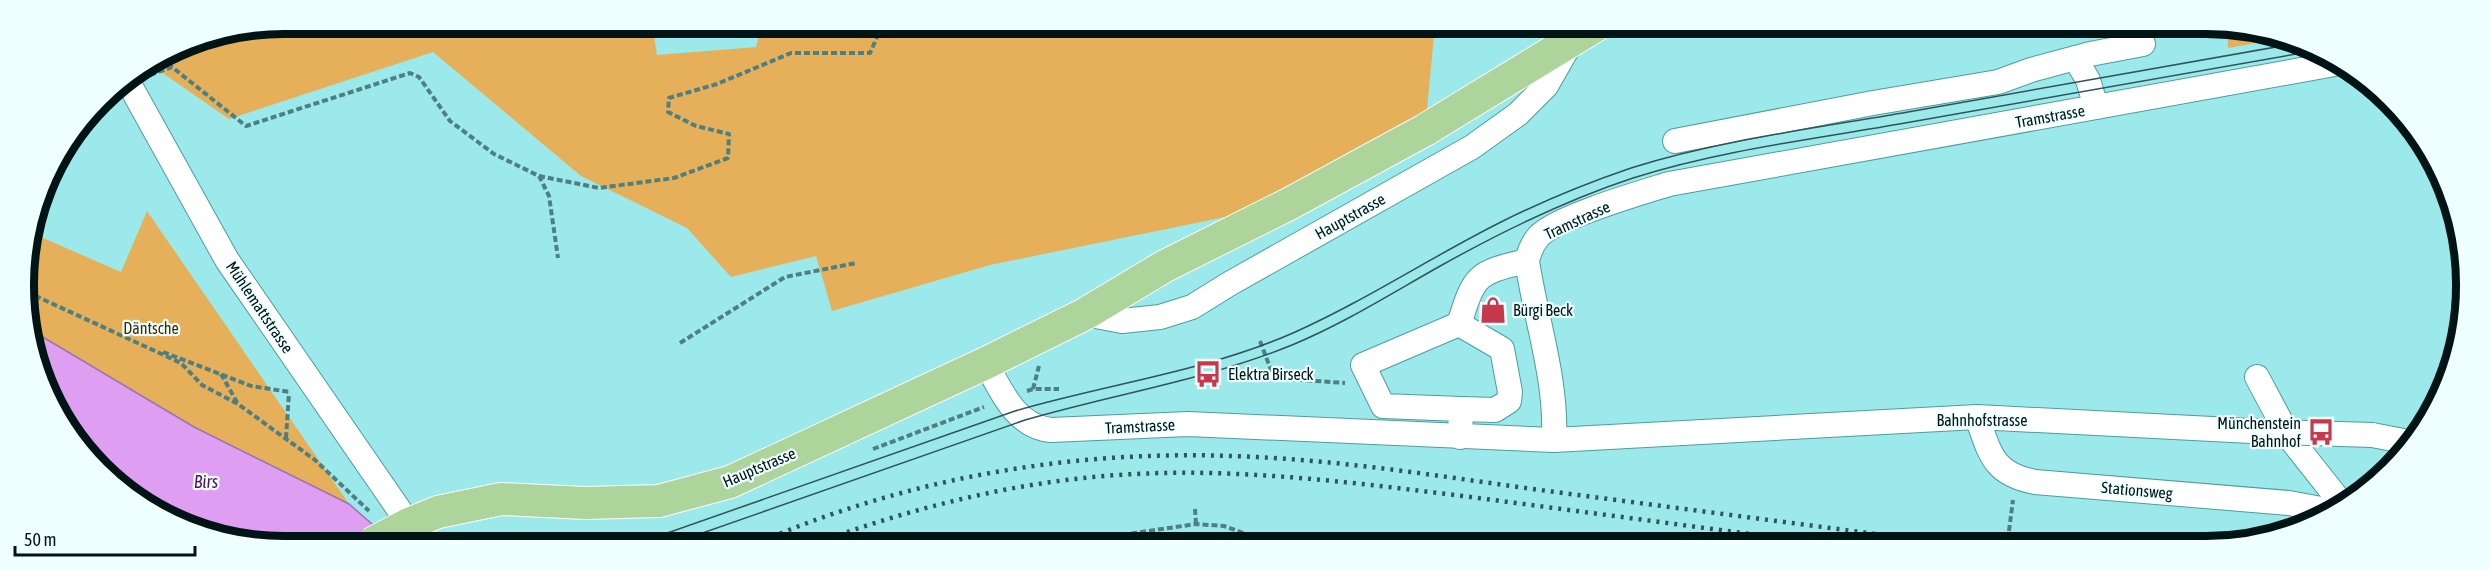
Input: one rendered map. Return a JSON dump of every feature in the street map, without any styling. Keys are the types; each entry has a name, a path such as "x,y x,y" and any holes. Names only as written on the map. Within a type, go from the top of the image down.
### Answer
{"main road":[{"name":"Hauptstrasse","path":"374,530 409,524 438,512 501,499 621,504 660,501 730,482 986,363 1085,314 1165,266 1289,204 1425,130 1582,34"}],"street":[{"name":"Hauptstrasse","path":"1085,314 1122,321 1160,317 1192,307 1228,284 1481,140 1518,114 1546,86 1584,34"},
{"path":"1675,141 1873,103 1998,82 2075,58 2143,44"},
{"path":"2075,58 2088,80 2096,107"},
{"name":"Tramstrasse","path":"1527,261 1531,248 1540,235 1558,224 1590,210 1669,183 2326,66"},
{"name":"Mühlemattstrasse","path":"132,87 299,387 409,524"},
{"path":"1459,324 1502,349 1510,392 1509,401 1495,410 1383,405 1363,365 1459,324 1470,289 1483,273 1527,261 1552,380 1555,415 1554,440"},
{"name":"Tramstrasse","path":"986,363 1015,411 1032,425 1051,430 1188,424 1554,440"},
{"path":"2257,377 2289,437 2337,498"},
{"path":"1460,436 1461,409"},
{"path":"1977,417 1987,446 1998,466 2016,478"},
{"name":"Bahnhofstrasse","path":"1554,440 1977,417 2372,435 2401,440"},
{"name":"Stationsweg","path":"2016,478 2289,503 2319,509"}],"path":[{"path":"153,73 172,67 246,126 410,73 419,77 450,121 494,154 538,176 599,188 674,178 728,158 729,134 696,126 668,112 669,98 717,84 792,53 870,53 878,34"},
{"path":"538,176 549,196 558,258"},
{"path":"680,343 785,277 856,263"},
{"path":"35,296 181,363 202,385 238,404 315,460 351,496 374,530"},
{"path":"117,335 251,386 299,387 286,439"},
{"path":"1260,341 1274,378 1340,382 1346,385"},
{"path":"221,374 238,404"},
{"path":"868,450 1033,389 1059,389"},
{"path":"2009,531 2016,478"},
{"path":"1195,508 1196,524"},
{"path":"1114,536 1196,524 1224,526 1251,536"}],"green space":[{"path":"285,34 654,34 657,55 756,47 760,34 1434,34 1425,130 1289,204 990,265 832,311 816,256 731,277 687,228 581,176 433,52 229,119 158,70 174,60 220,43"},
{"path":"2227,36 2264,42 2228,48"},
{"name":"Däntsche","path":"147,211 349,504 194,427 39,335 34,285 39,236 121,272"}],"water":[{"name":"Birs","path":"39,335 194,427 349,504 386,536 285,536 252,533 220,527 174,510 133,484 108,462 86,437 60,396"}],"tram line":[{"path":"659,536 1015,411 1190,368 1259,346 1293,333 1346,307 1517,214 1631,168 1699,150 1769,136 2280,46"},
{"path":"694,536 1025,420 1227,368 1292,345 1350,317 1512,228 1583,196 1666,168 1768,146 2299,53"}],"railway":[{"path":"775,536 870,502 988,473 1048,464 1170,455 1231,456 1348,464 1891,536"},
{"path":"836,536 925,508 1001,490 1079,478 1161,473 1291,477 1463,496 1766,536"}],"place":[{"name":"Bürgi Beck","path":"1493,310"},
{"name":"Elektra Birseck","path":"1208,374"},
{"name":"Münchenstein Bahnhof","path":"2321,432"}]}
